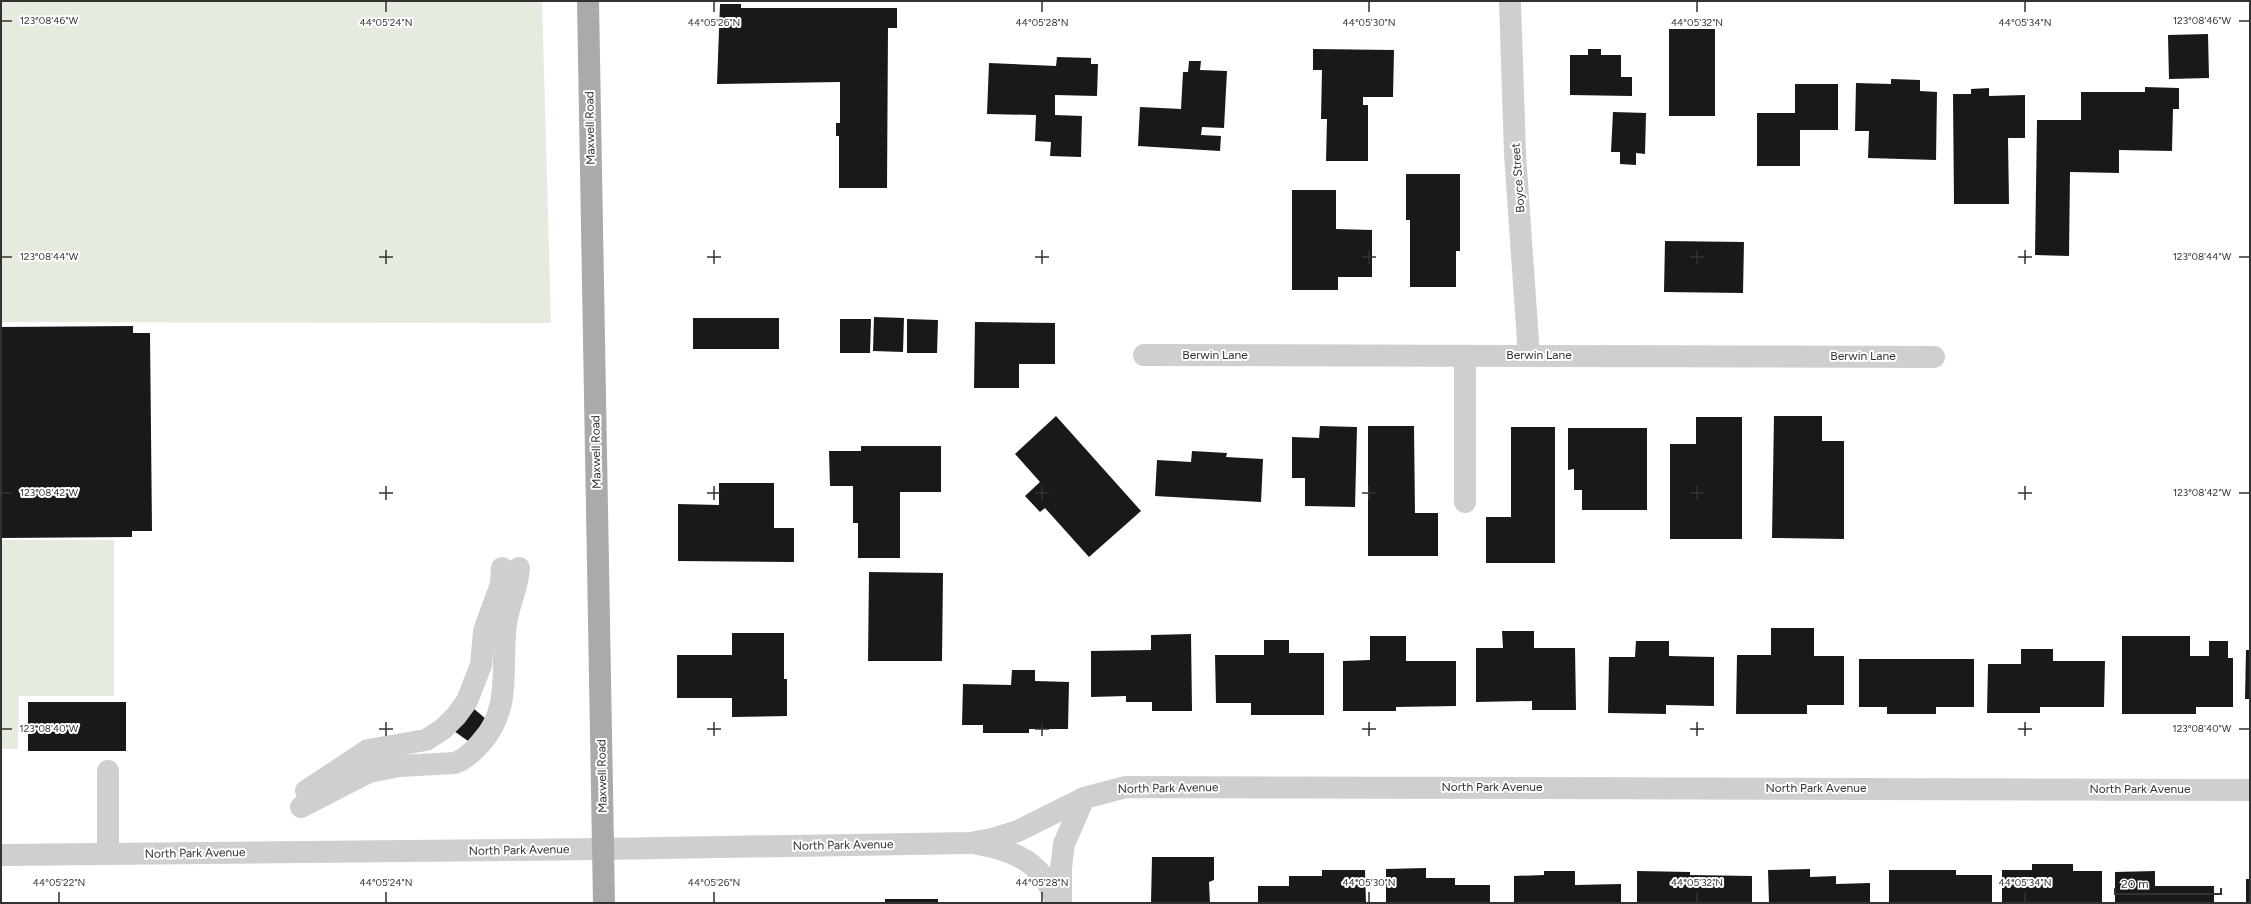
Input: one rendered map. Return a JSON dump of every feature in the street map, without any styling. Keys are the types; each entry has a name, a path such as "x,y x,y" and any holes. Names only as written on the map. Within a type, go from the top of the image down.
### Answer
{"main road":[{"name":"Maxwell Road","path":"588,1 604,903"}],"street":[{"name":"Boyce Street","path":"1510,1 1515,154 1529,356"},
{"name":"Berwin Lane","path":"1144,355 1934,357"},
{"path":"1464,502 1465,356"},
{"path":"511,568 517,587 507,617 504,688 498,717 490,733 475,750 463,760 455,763 399,766 369,772 302,801 368,750 426,740 443,729 456,716 467,701 481,665 484,630 501,584 511,568"},
{"path":"108,771 108,854"},
{"name":"North Park Avenue","path":"1,855 604,849 970,843 992,839 1018,831 1084,798 1126,787 2250,790"},
{"path":"1061,903 1060,868 1064,844 1084,798"},
{"path":"970,843 994,847 1016,855 1030,863 1046,878 1056,903"}],"shaded area":[{"path":"1,1 542,1 551,323 1,322"},
{"path":"1,540 114,540 114,696 19,696 18,749 1,749"}],"building":[{"path":"720,4 741,4 741,8 897,8 897,28 888,28 887,188 839,188 839,136 836,136 836,123 840,123 840,82 717,84"},
{"path":"1669,29 1715,29 1715,116 1669,116"},
{"path":"2208,34 2209,78 2169,79 2168,35"},
{"path":"1313,49 1394,50 1393,97 1363,97 1363,105 1368,105 1368,161 1326,161 1327,119 1321,119 1322,70 1313,70"},
{"path":"1588,49 1601,49 1601,55 1621,55 1621,77 1632,77 1632,96 1570,95 1570,55 1588,55"},
{"path":"1057,57 1091,58 1091,64 1098,64 1097,96 1055,95 1055,115 1082,116 1081,157 1050,156 1051,142 1035,141 1036,115 987,114 989,63 1056,66"},
{"path":"1189,61 1201,61 1200,70 1227,71 1224,128 1202,127 1201,135 1221,136 1220,151 1138,146 1140,107 1181,109 1183,72 1188,72"},
{"path":"1891,79 1920,80 1920,91 1937,92 1936,160 1868,158 1869,131 1855,131 1856,83 1891,84"},
{"path":"1795,84 1838,84 1838,130 1800,130 1800,166 1757,166 1757,113 1795,113"},
{"path":"2145,87 2179,88 2179,109 2173,109 2172,151 2119,150 2119,173 2070,172 2069,256 2035,255 2037,120 2081,120 2081,92 2145,92"},
{"path":"1989,88 1989,96 2025,95 2025,138 2008,138 2009,204 1954,204 1953,94 1971,94 1971,89"},
{"path":"1613,112 1646,113 1645,154 1636,153 1636,165 1620,164 1620,152 1611,152"},
{"path":"1406,174 1460,174 1460,251 1456,251 1456,287 1410,287 1410,220 1406,220"},
{"path":"1292,190 1336,190 1336,229 1372,230 1372,277 1338,277 1338,290 1292,290"},
{"path":"1665,241 1744,242 1743,293 1664,292"},
{"path":"874,317 904,318 903,352 873,351"},
{"path":"693,318 779,318 779,349 693,349"},
{"path":"840,319 871,319 870,353 840,353"},
{"path":"907,319 938,320 937,353 907,353"},
{"path":"975,322 1055,323 1055,364 1019,364 1019,388 974,388"},
{"path":"133,326 133,333 150,333 152,531 132,531 132,537 1,538 1,327"},
{"path":"1056,416 1141,511 1089,557 1045,508 1040,512 1025,496 1040,482 1015,454"},
{"path":"1774,416 1822,416 1822,441 1844,441 1844,539 1772,538"},
{"path":"1696,417 1742,417 1742,539 1670,539 1670,444 1696,444"},
{"path":"1320,426 1357,427 1355,507 1305,506 1305,478 1292,478 1292,437 1319,438"},
{"path":"1368,426 1414,426 1415,513 1438,513 1438,556 1368,556"},
{"path":"1511,427 1555,427 1555,563 1486,563 1486,517 1511,517"},
{"path":"1568,428 1647,428 1647,510 1582,510 1582,490 1574,490 1574,469 1568,470"},
{"path":"861,446 941,446 941,492 900,492 900,558 858,558 858,523 853,523 853,486 830,486 829,451 861,451"},
{"path":"1192,451 1227,453 1226,457 1263,459 1261,502 1155,496 1157,460 1191,462"},
{"path":"719,483 774,483 774,528 794,528 794,562 678,561 678,504 719,505"},
{"path":"869,572 943,573 942,661 868,661"},
{"path":"1771,628 1814,628 1814,656 1844,656 1844,705 1807,705 1807,714 1736,714 1737,655 1771,655"},
{"path":"1502,631 1534,631 1534,648 1575,648 1576,710 1532,710 1532,701 1476,702 1476,648 1503,648"},
{"path":"732,633 784,633 784,679 787,679 787,716 732,717 732,698 677,698 677,655 732,655"},
{"path":"1191,634 1192,711 1152,711 1152,702 1126,702 1126,696 1091,697 1091,651 1151,650 1151,635"},
{"path":"1370,636 1406,636 1406,661 1456,661 1456,706 1396,707 1396,711 1343,711 1343,661 1370,660"},
{"path":"2122,636 2190,636 2190,656 2209,656 2209,641 2228,641 2228,658 2233,658 2233,707 2196,707 2196,714 2122,714"},
{"path":"1264,640 1289,640 1289,653 1324,653 1324,715 1251,715 1251,703 1216,703 1215,655 1264,655"},
{"path":"1636,641 1669,641 1669,656 1714,657 1714,706 1666,705 1666,714 1608,713 1609,657 1635,657"},
{"path":"2021,649 2053,649 2053,661 2105,661 2104,707 2040,707 2040,713 1987,713 1988,664 2021,664"},
{"path":"2246,650 2250,650 2250,699 2245,699"},
{"path":"1859,659 1974,659 1974,707 1936,707 1936,714 1887,714 1887,707 1859,707"},
{"path":"1012,670 1035,670 1035,681 1069,682 1068,729 1029,729 1029,733 983,733 983,725 962,725 963,684 1011,685"},
{"path":"28,702 126,702 126,751 28,751"},
{"path":"473,708 486,719 468,741 454,731"},
{"path":"1152,857 1214,857 1214,880 1209,882 1210,903 1151,903"},
{"path":"2032,864 2073,864 2073,871 2102,871 2102,903 2002,903 2002,870 2032,870"},
{"path":"1426,868 1426,878 1455,878 1455,885 1490,885 1490,903 1386,903 1386,869"},
{"path":"1810,869 1810,877 1836,876 1836,884 1870,883 1870,903 1769,903 1768,870"},
{"path":"1322,870 1365,870 1366,903 1258,903 1258,886 1289,886 1289,876 1322,876"},
{"path":"1889,870 1956,870 1956,875 1992,875 1992,903 1889,903"},
{"path":"1544,871 1575,871 1575,885 1621,884 1621,903 1514,903 1514,876 1544,875"},
{"path":"1637,871 1690,872 1690,875 1752,876 1752,903 1637,903"},
{"path":"2155,871 2155,886 2214,886 2214,903 2115,903 2115,872"},
{"path":"2246,879 2250,879 2250,903 2246,903"},
{"path":"885,899 938,899 938,903 885,903"}]}
